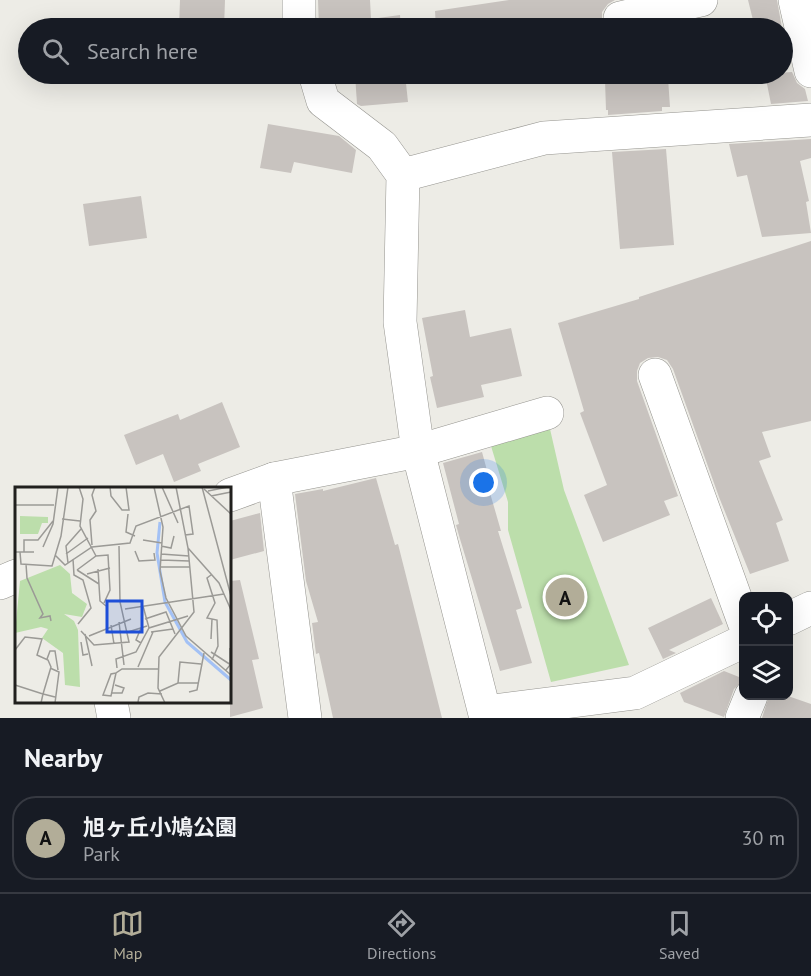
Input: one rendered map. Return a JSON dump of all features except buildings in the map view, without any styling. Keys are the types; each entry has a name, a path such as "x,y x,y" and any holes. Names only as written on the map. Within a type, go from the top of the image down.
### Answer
{"street":[{"path":"299,0 299,18"},
{"path":"620,18 701,0"},
{"path":"795,0 811,71"},
{"path":"318,84 323,101 382,146 403,175 400,322 418,450 485,715 635,693 739,643"},
{"path":"403,175 544,138 811,120"},
{"path":"655,375 739,608"},
{"path":"231,495 274,478 418,450 547,413"},
{"path":"274,478 305,718"},
{"path":"0,583 15,576"},
{"path":"793,617 811,608"},
{"path":"742,718 749,700"},
{"path":"111,703 114,718"}],"green space":[{"path":"550,429 564,490 629,665 551,682 508,530 508,502 491,446"}],"place":[{"name":"旭ヶ丘小鳩公園","path":"565,597"}]}
